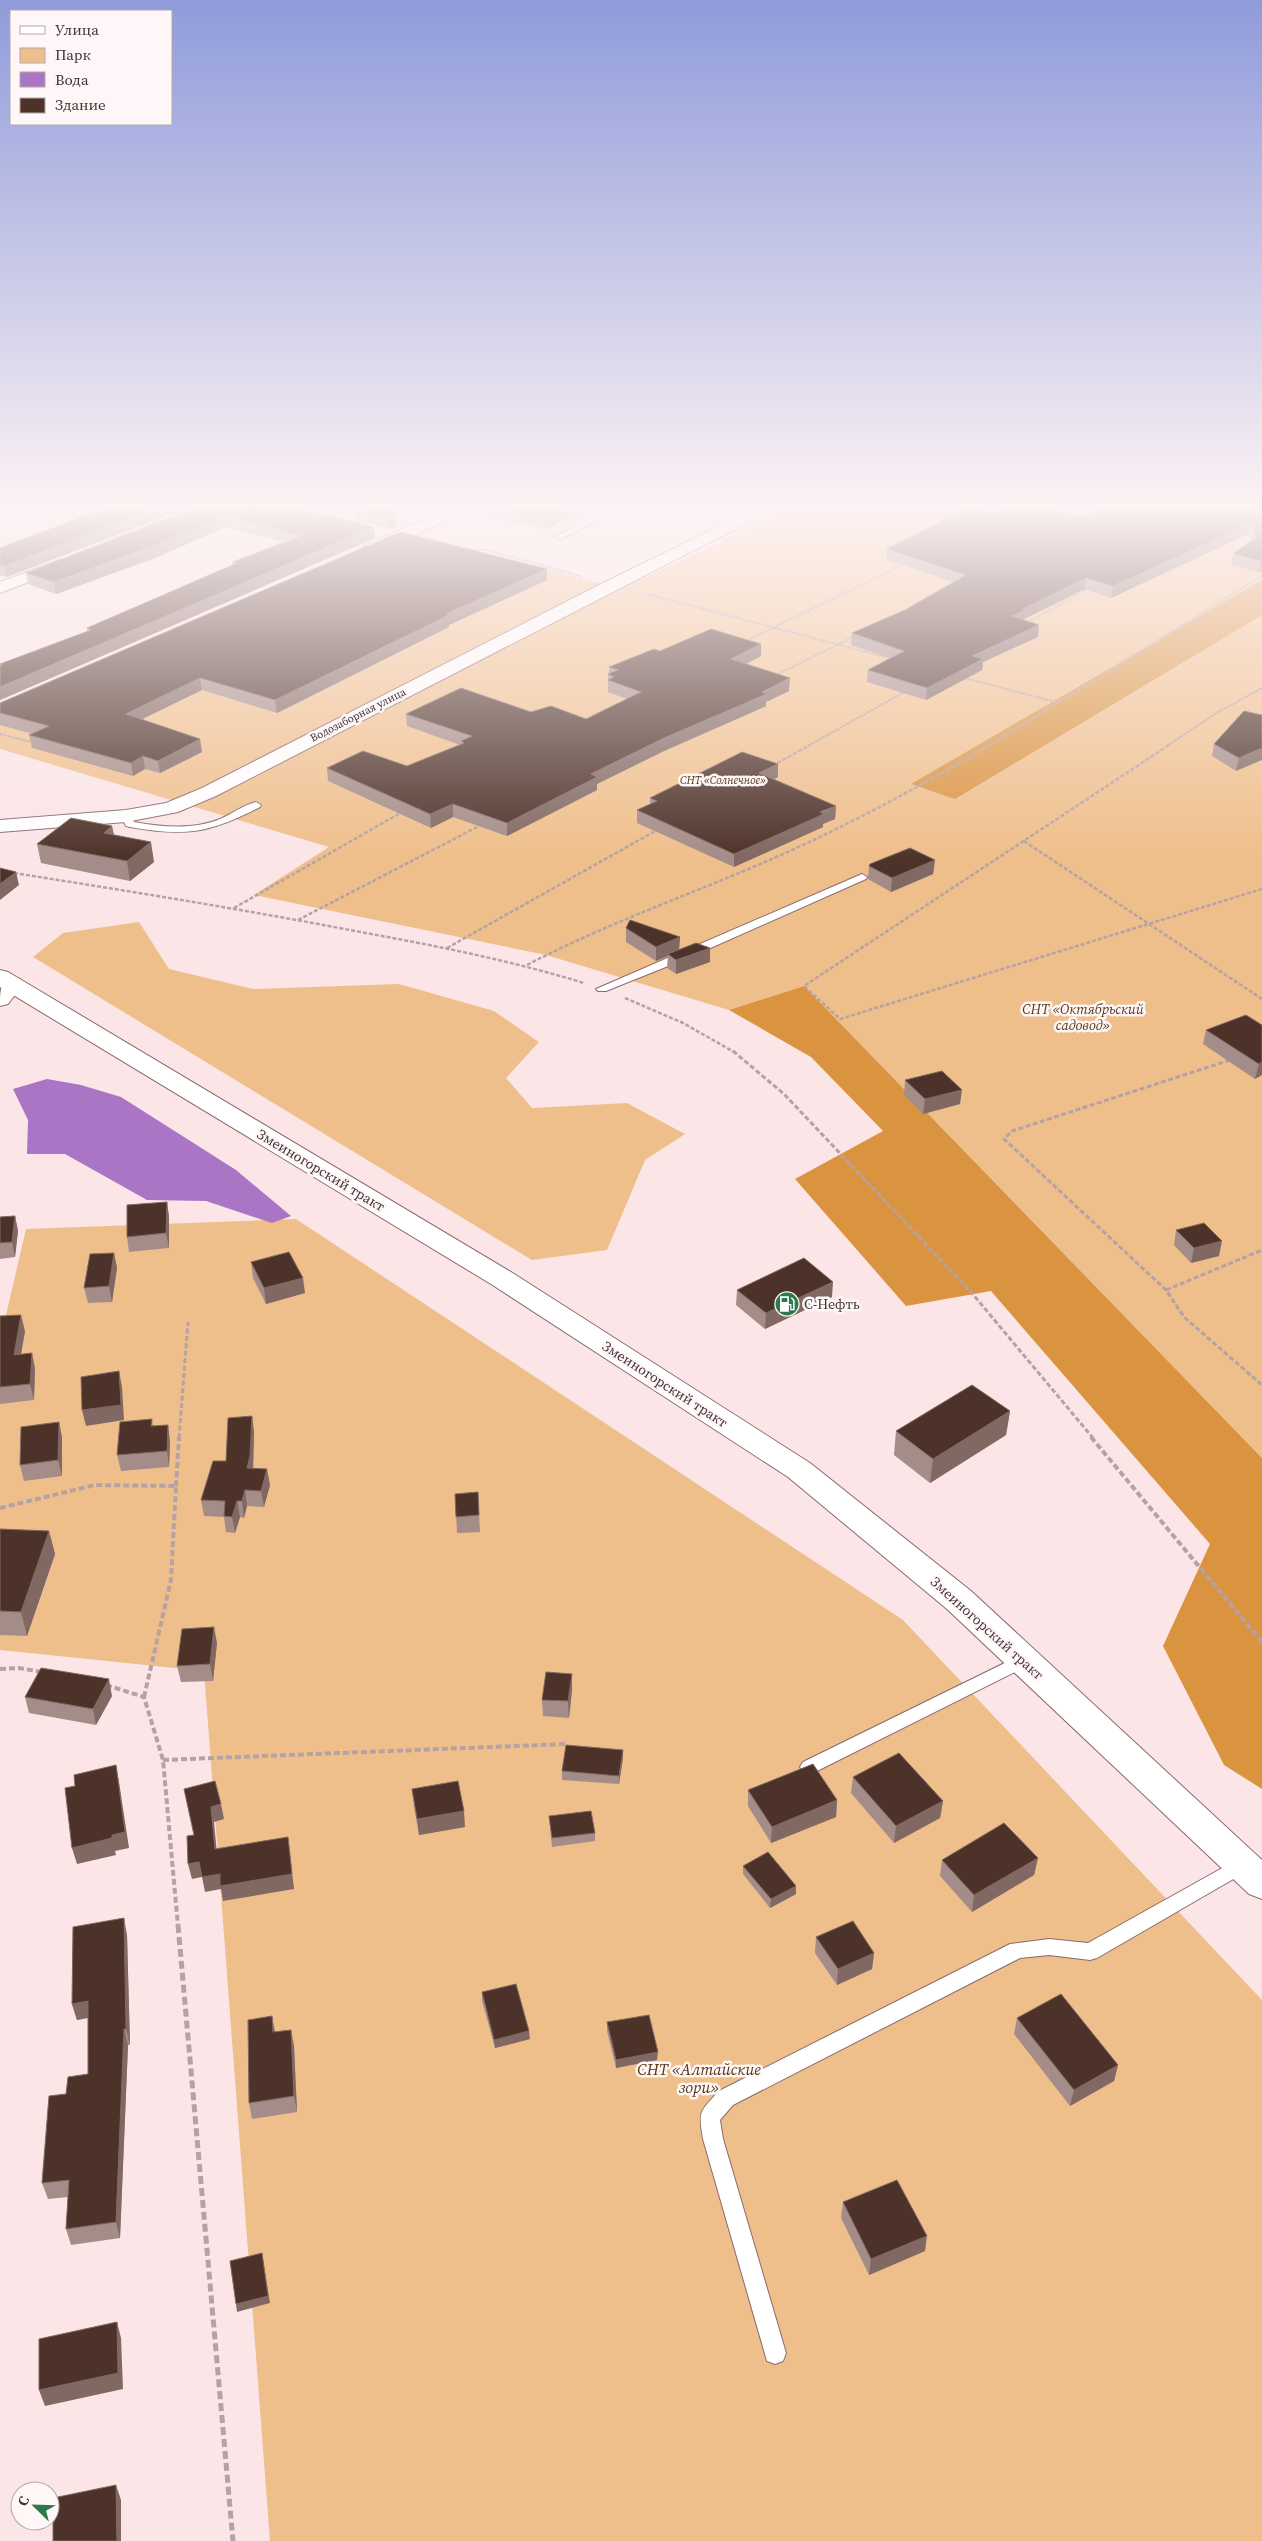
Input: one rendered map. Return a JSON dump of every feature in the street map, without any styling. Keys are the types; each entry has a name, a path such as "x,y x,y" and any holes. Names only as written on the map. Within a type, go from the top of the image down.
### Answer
{"main road":[{"name":"Водозаборная улица","path":"0,826 126,816 171,808 209,792 540,622"},
{"name":"Змеиногорский тракт","path":"4,987 501,1278 799,1470 959,1600 1252,1874"}],"lane":[{"path":"126,816 130,824 150,828 181,828 217,824 256,805"},
{"path":"602,989 684,956 862,877"},
{"path":"809,1767 1023,1660"},
{"path":"775,2353 713,2139 709,2117 726,2098 1017,1950 1049,1947 1090,1952 1252,1874"}],"path":[{"path":"749,622 894,659"},
{"path":"746,641 786,622"},
{"path":"1026,624 1030,622"},
{"path":"526,965 578,939 792,850 914,790 1060,703 1190,622"},
{"path":"768,679 855,636"},
{"path":"959,676 1060,703"},
{"path":"1262,688 1218,712 804,986 840,1019 1262,889"},
{"path":"767,768 906,691"},
{"path":"0,734 32,743 41,743"},
{"path":"234,908 404,811"},
{"path":"298,920 489,821"},
{"path":"446,948 663,826"},
{"path":"1024,841 1262,999"},
{"path":"9,873 234,908 526,965 602,989 683,1023 731,1049 784,1094 971,1292 1262,1642"},
{"path":"1234,1058 1012,1131 1004,1139 1166,1290 1184,1317 1262,1385"},
{"path":"1166,1290 1262,1250"},
{"path":"188,1322 184,1356 170,1580 144,1697 163,1760 233,2541"},
{"path":"0,1508 95,1485 176,1486"},
{"path":"0,1669 19,1668 48,1673"},
{"path":"103,1684 144,1697"},
{"path":"163,1760 567,1744"}],"green space":[{"name":"СНТ «Солнечное»","path":"224,622 1262,622 1262,1458 804,986 729,1010 546,955 254,895 329,847 0,749 0,717"},
{"path":"139,922 169,969 253,989 399,984 494,1011 539,1042 506,1078 532,1108 627,1103 685,1134 645,1160 607,1250 532,1260 33,957 63,933"},
{"name":"СНТ «Алтайские зори»","path":"296,1219 903,1620 1262,2000 1262,2541 270,2541 204,1671 0,1650 0,1341 26,1229"}],"shaded area":[{"path":"1190,622 1251,622 955,799 911,784"},
{"path":"804,986 1262,1458 1262,1789 1224,1765 1163,1646 1210,1544 991,1291 906,1306 795,1179 883,1131 811,1057 729,1010"}],"water":[{"path":"47,1079 81,1085 121,1097 236,1170 291,1216 272,1223 206,1201 147,1200 65,1154 27,1154 28,1120 13,1089"}],"building":[{"path":"102,622 153,622 0,687 0,666 2,665 0,664 91,630 87,628"},
{"path":"190,622 436,622 275,700 200,678 126,714 200,739 158,761 143,756 131,763 29,735 49,726 0,713 0,703"},
{"path":"878,622 1029,622 1039,625 972,656 983,659 927,688 868,670 904,651 852,633"},
{"path":"711,629 761,644 731,659 790,678 762,692 767,694 664,738 591,774 597,777 507,823 453,804 430,814 327,768 363,751 407,766 464,743 461,741 472,736 406,714 461,688 531,712 551,706 586,719 641,692 608,680 614,677 608,674 618,670 609,667 654,649 660,651"},
{"path":"1244,711 1262,715 1262,748 1239,758 1214,744"},
{"path":"742,752 778,764 759,773 836,806 820,812 824,814 734,854 637,810 657,801 650,798"},
{"path":"71,818 112,826 104,833 151,842 127,861 37,844"},
{"path":"910,848 935,860 892,878 869,866 870,864"},
{"path":"0,868 16,872 0,884"},
{"path":"630,920 680,937 656,947 626,928"},
{"path":"696,943 710,948 676,960 668,954"},
{"path":"1246,1015 1262,1025 1262,1062 1259,1064 1206,1030"},
{"path":"942,1071 962,1090 925,1099 905,1080"},
{"path":"167,1202 166,1233 127,1237 127,1205"},
{"path":"15,1216 12,1242 0,1243 0,1217"},
{"path":"1204,1223 1222,1241 1194,1248 1176,1230"},
{"path":"289,1252 303,1278 264,1288 251,1262"},
{"path":"114,1253 109,1286 84,1288 90,1254"},
{"path":"804,1258 833,1282 766,1313 737,1290"},
{"path":"21,1315 14,1355 32,1353 30,1384 0,1387 0,1316"},
{"path":"119,1371 121,1405 82,1410 81,1377"},
{"path":"972,1385 1010,1411 933,1459 896,1431"},
{"path":"252,1416 250,1456 247,1468 267,1469 261,1491 245,1490 242,1501 237,1501 232,1517 224,1516 225,1501 201,1500 213,1461 226,1461 228,1418"},
{"path":"152,1419 151,1426 168,1425 167,1451 117,1455 120,1422"},
{"path":"59,1422 58,1460 20,1465 21,1427"},
{"path":"478,1492 479,1515 456,1517 455,1494"},
{"path":"0,1529 49,1531 21,1612 0,1611"},
{"path":"214,1627 210,1664 177,1666 182,1629"},
{"path":"41,1668 109,1679 93,1709 25,1697"},
{"path":"546,1672 572,1674 568,1701 542,1700"},
{"path":"566,1745 623,1750 619,1776 562,1771"},
{"path":"899,1753 943,1801 896,1826 853,1777"},
{"path":"813,1764 837,1800 772,1827 748,1790"},
{"path":"116,1765 125,1832 112,1835 112,1838 72,1848 65,1788 75,1786 74,1775"},
{"path":"215,1781 221,1804 211,1807 215,1849 288,1837 292,1874 220,1886 220,1874 202,1877 199,1862 188,1864 187,1836 194,1835 184,1789"},
{"path":"458,1781 464,1811 417,1819 412,1789"},
{"path":"591,1811 595,1833 552,1838 549,1816"},
{"path":"1004,1823 1038,1858 974,1895 942,1860"},
{"path":"768,1852 796,1886 771,1899 743,1866"},
{"path":"124,1918 126,2029 124,2029 116,2222 66,2229 69,2180 42,2183 49,2096 66,2094 68,2077 88,2074 88,2001 72,2004 73,1927"},
{"path":"853,1921 874,1953 838,1969 816,1937"},
{"path":"516,1984 529,2031 494,2040 482,1992"},
{"path":"1061,1994 1118,2065 1074,2090 1017,2018"},
{"path":"649,2015 658,2052 616,2060 607,2022"},
{"path":"272,2016 273,2032 291,2030 294,2096 249,2103 248,2020"},
{"path":"897,2180 927,2236 871,2259 843,2202"},
{"path":"262,2253 268,2296 236,2304 230,2261"},
{"path":"117,2322 118,2373 39,2390 39,2339"},
{"path":"116,2485 117,2541 53,2541 53,2531 60,2531 60,2497"}],"place":[{"name":"С-Нефть","path":"787,1304"}],"park label":[{"name":"СНТ «Октябрьский садовод»","path":"1083,1018"}]}
